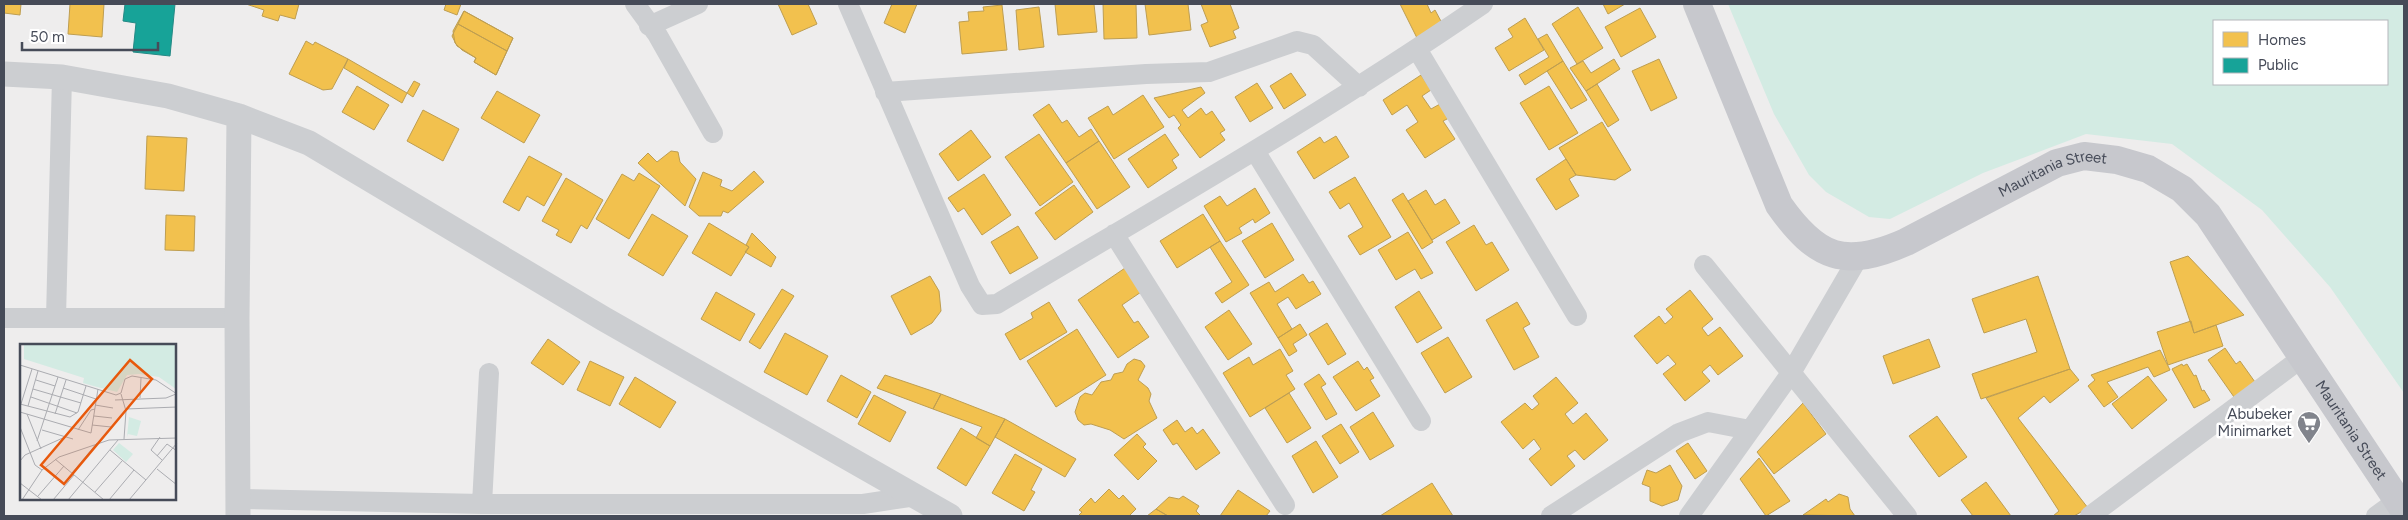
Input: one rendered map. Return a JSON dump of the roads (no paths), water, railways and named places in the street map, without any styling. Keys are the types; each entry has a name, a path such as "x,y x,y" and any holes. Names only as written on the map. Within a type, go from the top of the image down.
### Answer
{"main road":[{"name":"Mauritania Street","path":"1697,4 1780,205 1797,230 1819,247 1839,256 1858,258 1880,253 1906,242 2057,163 2084,156 2117,160 2148,169 2182,190 2208,215 2401,505"}],"street":[{"path":"635,4 656,34 713,133"},
{"path":"649,26 698,4"},
{"path":"848,4 970,286 982,305 997,304 1255,151 1359,87 1483,4"},
{"path":"885,92 1146,74 1209,72 1297,41 1313,45 1359,87"},
{"path":"1417,49 1577,316"},
{"path":"4,74 62,77 168,96 239,116 309,143 604,319 950,516"},
{"path":"56,318 62,77"},
{"path":"239,116 238,508 482,504 863,504 916,496"},
{"path":"1255,151 1421,421"},
{"path":"1114,234 1285,506"},
{"path":"1695,513 1750,430 1791,373 1858,258"},
{"path":"1704,265 1907,516"},
{"path":"4,318 237,318"},
{"path":"2090,516 2303,357"},
{"path":"482,504 489,373"},
{"path":"1551,516 1679,433 1708,422 1750,430"},
{"path":"2376,516 2401,505"}],"place":[{"name":"Abubeker Minimarket","path":"2309,444"}]}
